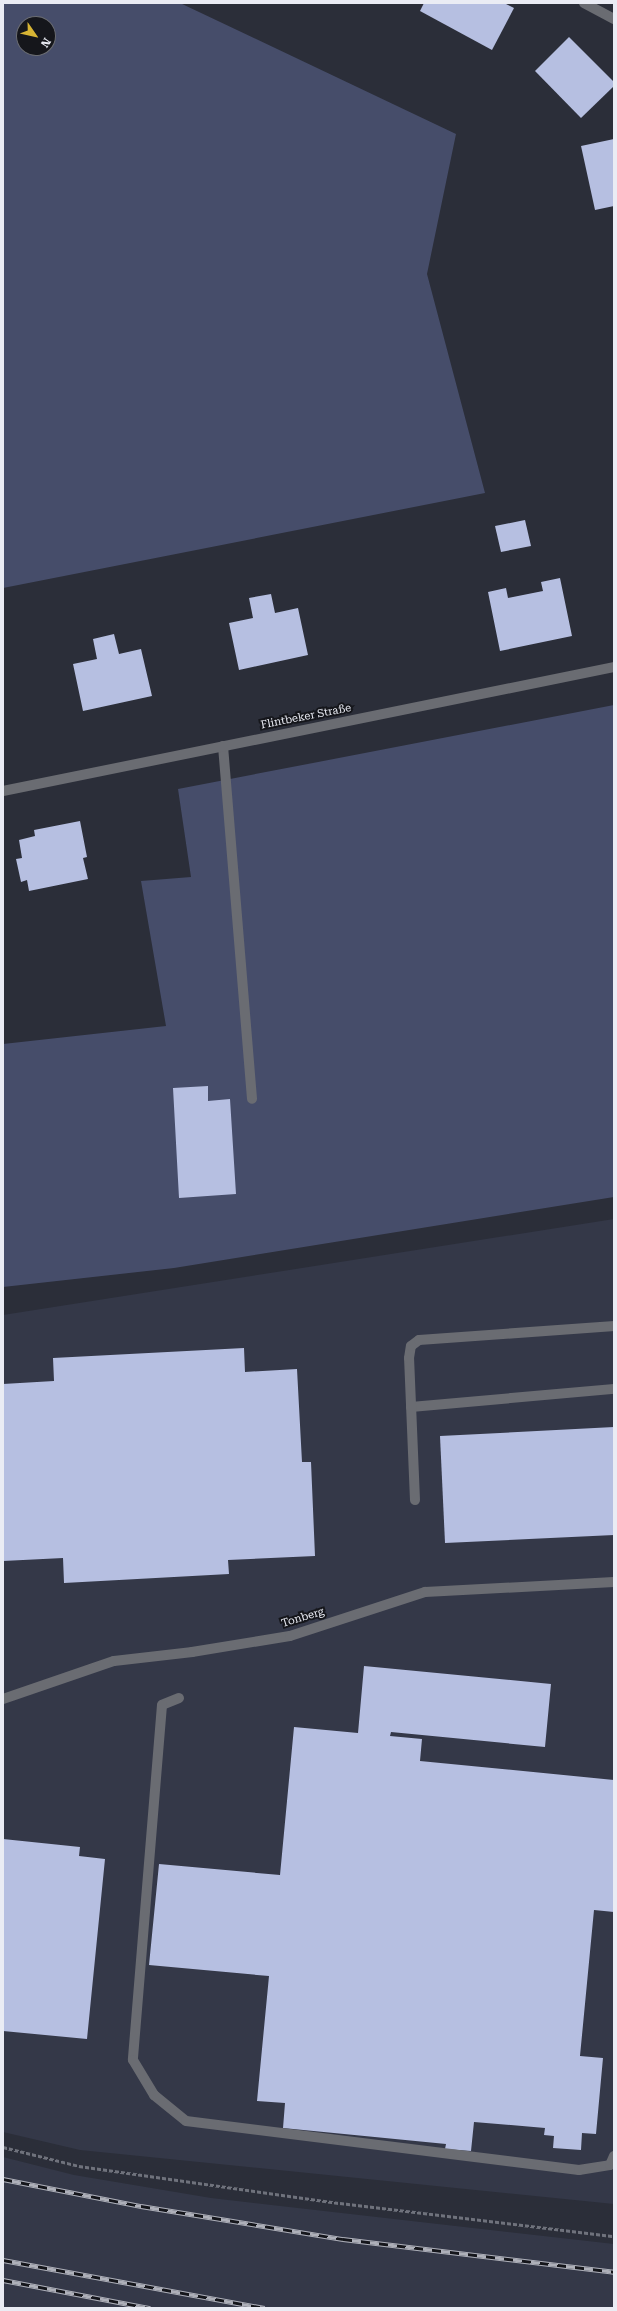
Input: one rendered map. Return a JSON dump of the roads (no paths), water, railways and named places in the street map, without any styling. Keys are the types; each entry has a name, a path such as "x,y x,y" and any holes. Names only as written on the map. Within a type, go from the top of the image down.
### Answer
{"street":[{"path":"584,3 614,20"},
{"name":"Flintbeker Straße","path":"3,791 614,667"},
{"path":"223,746 252,1099"},
{"path":"415,1500 409,1358 411,1346 419,1340 614,1326"},
{"path":"411,1407 614,1389"},
{"name":"Tonberg","path":"3,1699 114,1661 192,1652 290,1636 425,1592 614,1582"},
{"path":"179,1698 162,1705 133,2060 154,2094 186,2121 579,2170 610,2165 614,2156"}],"railway":[{"path":"3,2179 141,2206 343,2239 614,2272"},
{"path":"3,2260 265,2308"},
{"path":"3,2280 150,2308"}]}
